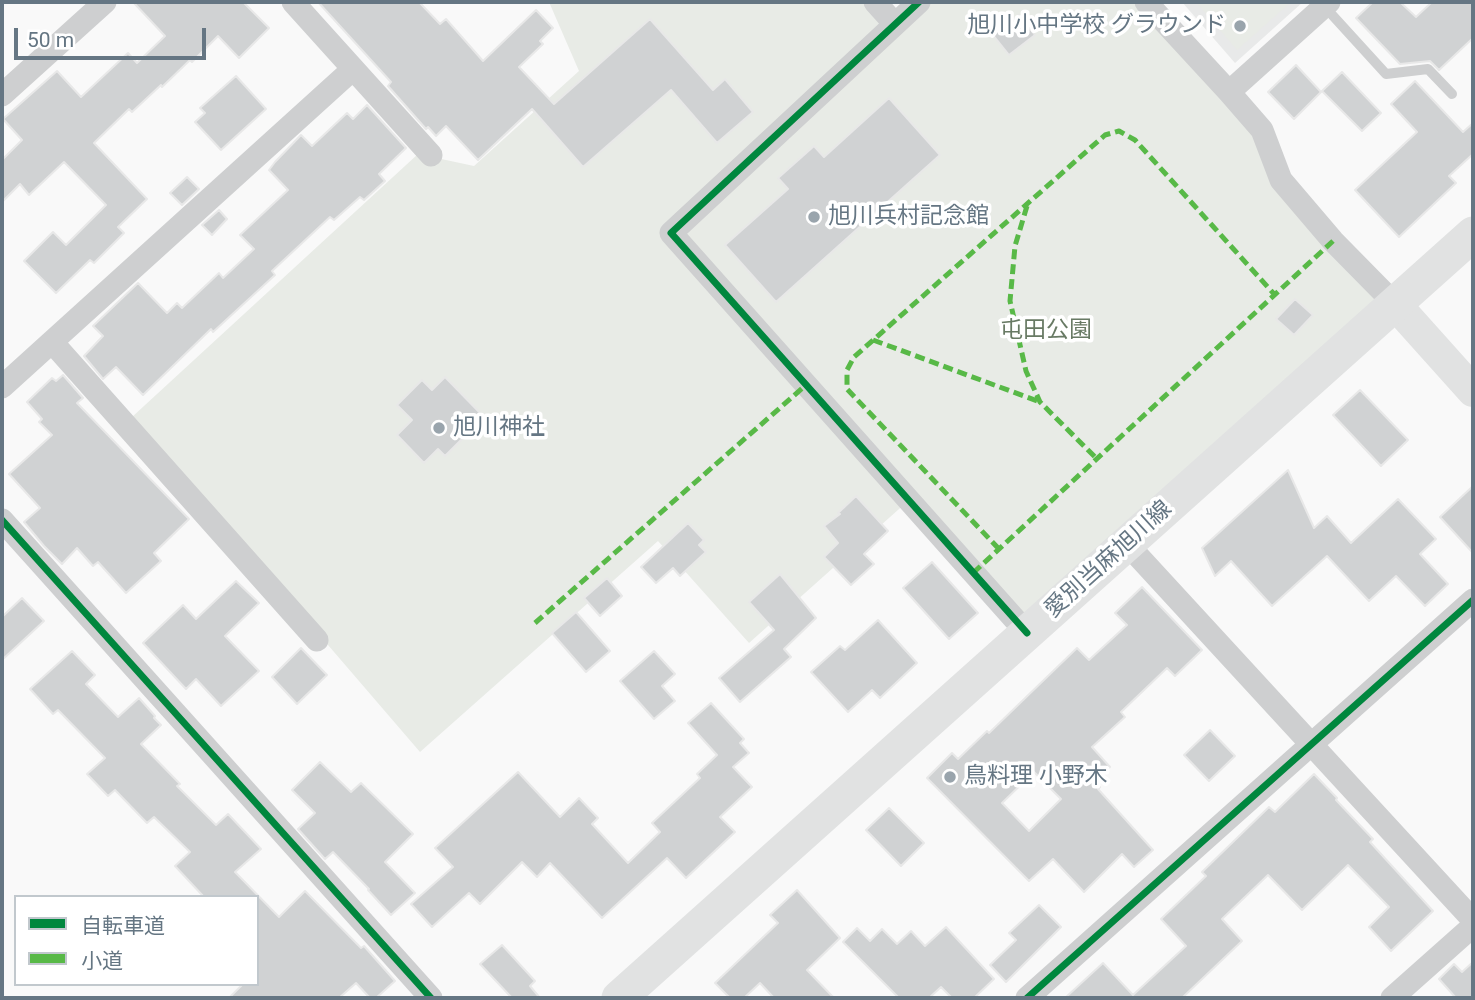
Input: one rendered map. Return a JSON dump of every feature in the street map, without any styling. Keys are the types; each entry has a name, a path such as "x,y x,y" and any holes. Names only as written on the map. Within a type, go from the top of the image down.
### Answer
{"main road":[{"name":"愛別当麻旭川線","path":"619,998 1473,234"},
{"path":"1395,304 1473,391"}],"street":[{"path":"2,95 105,2"},
{"path":"293,2 431,155"},
{"path":"875,2 894,23"},
{"path":"919,2 671,233 1027,633"},
{"path":"1146,2 1262,130 1281,180 1333,241 1395,304"},
{"path":"1229,92 1327,4"},
{"path":"2,387 354,69"},
{"path":"52,342 317,639"},
{"path":"2,520 431,998"},
{"path":"1127,544 1473,920"},
{"path":"1035,996 1473,600"},
{"path":"1392,998 1473,926"}],"lane":[{"path":"1327,4 1386,74 1428,69 1452,94"}],"shaded area":[{"name":"旭川小中学校 グラウンド","path":"1182,2 1303,2 1235,63"}],"green space":[{"name":"屯田公園","path":"549,2 875,2 894,22 919,2 1145,2 1262,130 1281,180 1395,304 1027,633 908,501 749,643 658,541 420,752 132,417 418,154 474,166 579,71"},
{"name":"旭川小中学校 グラウンド","path":"1196,2 1291,2 1237,50"}],"building":[{"path":"133,2 243,2 269,28 239,58 218,36 192,62 190,60 132,112 129,109 94,143 147,199 118,227 124,233 94,263 90,260 56,293 24,261 53,232 66,245 106,205 64,162 29,195 20,184 2,202 2,160 22,140 3,119 57,71 81,97 128,53 137,63 165,36"},
{"path":"318,2 419,2 440,24 446,19 483,61 536,10 553,28 540,41 543,44 519,67 554,104 650,19 713,90 725,79 753,112 717,143 671,90 583,167 532,109 478,160 446,126 436,136 428,127 426,129 388,86 391,82"},
{"path":"1373,2 1400,2 1416,17 1432,2 1473,2 1473,38 1439,70 1430,61 1400,64 1356,18"},
{"path":"1019,15 1035,35 1009,55 993,35"},
{"path":"1296,65 1321,92 1294,119 1268,92"},
{"path":"1342,72 1381,113 1362,131 1322,91"},
{"path":"236,76 266,109 221,150 195,122 205,113 200,108"},
{"path":"1415,81 1463,132 1473,123 1473,154 1449,176 1456,183 1399,237 1355,190 1417,132 1391,104"},
{"name":"旭川兵村記念館","path":"889,98 940,155 776,302 725,245 788,189 778,178 814,146 824,157"},
{"path":"367,105 406,148 379,174 385,181 364,200 360,197 334,220 330,217 272,271 275,275 213,332 211,329 143,395 116,367 103,379 84,356 103,336 93,326 138,283 167,313 177,303 182,308 219,273 223,278 254,249 240,235 288,190 269,170 275,162 301,135 312,146 347,113 353,119"},
{"path":"187,177 199,189 182,205 170,193"},
{"path":"219,210 227,219 212,235 202,225"},
{"path":"1295,299 1313,315 1294,335 1276,319"},
{"path":"63,375 83,398 77,403 189,519 154,553 161,561 126,593 98,562 93,566 77,548 62,564 44,546 24,522 40,508 9,474 52,435 39,422 42,419 27,402 52,378 56,381"},
{"name":"旭川神社","path":"445,377 484,417 445,456 438,449 424,463 397,435 412,420 397,405 422,380 432,390"},
{"path":"1360,390 1408,440 1381,466 1333,415"},
{"path":"1288,470 1314,528 1327,516 1351,543 1398,499 1436,539 1420,554 1448,584 1425,606 1396,576 1369,601 1327,556 1272,606 1231,561 1215,576 1202,548"},
{"path":"1473,486 1473,553 1440,517"},
{"path":"856,496 888,531 864,554 874,564 851,585 824,557 838,543 824,526 840,514 838,513"},
{"path":"688,523 704,540 699,545 706,552 680,576 673,568 656,583 641,567"},
{"path":"932,562 978,613 949,639 903,588"},
{"path":"780,574 816,618 784,649 791,657 740,702 719,678 774,630 749,602"},
{"path":"607,578 622,596 600,616 584,598"},
{"path":"236,581 259,603 225,636 259,671 221,706 196,679 186,689 143,643 183,605 196,619"},
{"path":"1142,587 1202,650 1175,676 1167,668 1121,712 1125,717 1092,747 1110,767 1094,782 1100,787 1098,789 1153,850 1134,867 1122,854 1084,892 1053,859 1029,881 927,778 952,753 958,759 987,731 989,733 1077,648 1089,660 1127,625 1115,613","holes":["1034,772 1061,799 1029,831 1002,803"]},
{"path":"22,598 44,621 2,660 2,617"},
{"path":"576,612 610,651 586,672 552,633"},
{"path":"878,620 917,663 880,698 872,690 848,712 811,672 840,646 845,650"},
{"path":"301,648 327,675 297,704 272,677"},
{"path":"72,651 95,675 86,684 118,717 139,698 161,725 141,744 180,784 177,786 216,825 228,814 261,849 235,872 257,895 202,895 175,866 190,852 154,817 147,823 115,790 108,796 87,774 105,758 58,710 53,714 30,689"},
{"path":"654,651 675,674 662,686 675,701 654,719 620,681"},
{"path":"711,703 744,739 740,743 749,753 733,767 752,787 720,817 735,832 686,878 667,858 602,918 550,863 537,877 522,862 480,904 469,893 432,927 411,904 453,867 435,848 518,772 560,817 579,798 598,818 592,824 628,863 660,832 652,823 700,778 697,774 717,755 688,723"},
{"path":"1210,730 1235,756 1209,781 1184,755"},
{"path":"320,762 351,792 361,783 413,834 385,862 415,893 391,915 333,852 325,859 298,829 315,813 292,790"},
{"path":"1314,774 1373,839 1370,842 1433,911 1391,951 1369,927 1389,907 1348,865 1302,910 1268,875 1222,919 1242,941 1182,998 1065,998 1103,963 1133,995 1186,946 1161,919 1206,876 1202,872 1269,807 1275,812"},
{"path":"889,808 924,843 901,866 866,830"},
{"path":"797,890 840,938 807,970 834,998 774,998 760,983 744,998 730,998 715,983 778,923 770,915"},
{"path":"305,891 361,948 364,946 395,981 376,998 370,998 356,983 339,998 229,998 241,986 259,986 259,897 279,917"},
{"path":"1039,905 1061,927 1006,982 990,965 1016,940 1009,933"},
{"path":"946,927 994,979 974,998 952,998 941,987 929,998 899,998 843,942 857,928 870,941 882,929 897,944 911,931 925,946"},
{"path":"502,945 535,981 530,986 540,998 512,998 480,964"},
{"path":"1473,962 1473,998 1456,998 1439,979 1454,964 1462,972"}],"marked path":[{"path":"999,549 847,389 847,370 854,357 1105,135 1119,131 1135,140 1275,295"},
{"path":"1027,206 1015,246 1010,301 1026,371 1040,402 1097,459"},
{"path":"973,573 1333,241"},
{"path":"873,340 1040,402"},
{"path":"535,623 806,385"}],"cycle path":[{"path":"919,2 671,233 1027,633"},
{"path":"2,520 431,998"},
{"path":"1027,998 1473,600"}],"place":[{"name":"旭川小中学校 グラウンド","path":"1240,26"},
{"name":"旭川兵村記念館","path":"814,217"},
{"name":"旭川神社","path":"439,428"},
{"name":"鳥料理 小野木","path":"950,777"}]}
